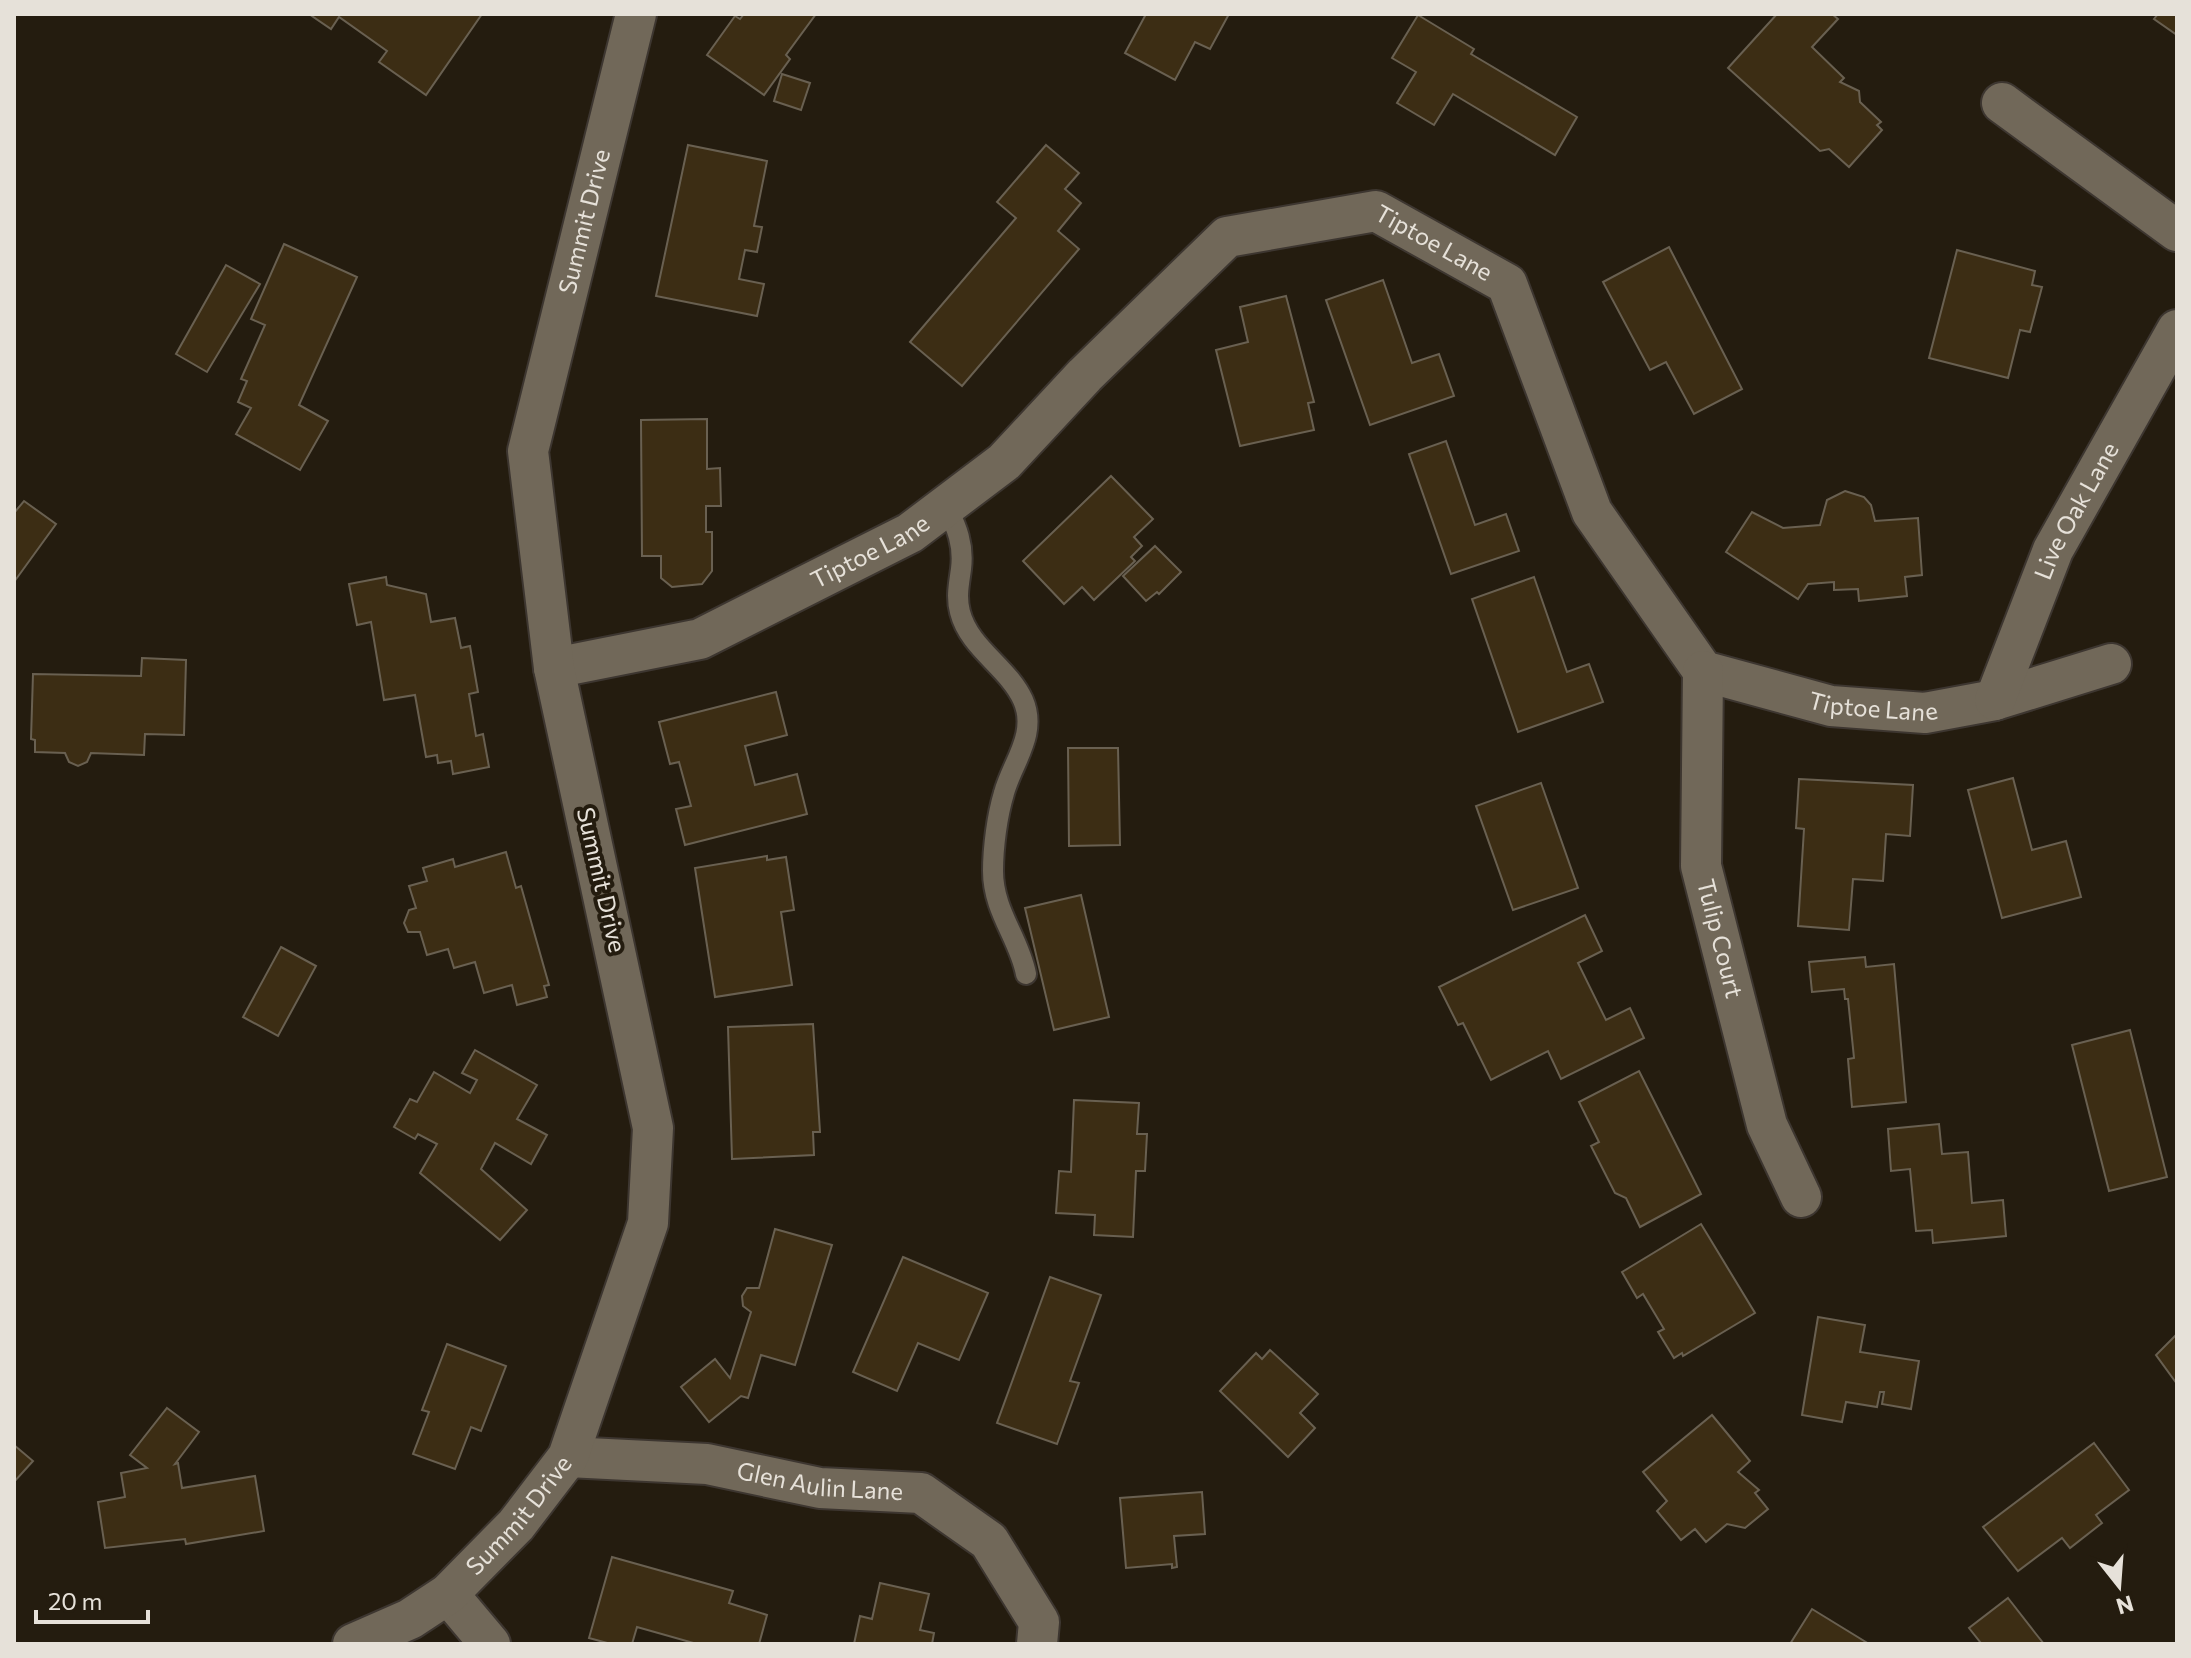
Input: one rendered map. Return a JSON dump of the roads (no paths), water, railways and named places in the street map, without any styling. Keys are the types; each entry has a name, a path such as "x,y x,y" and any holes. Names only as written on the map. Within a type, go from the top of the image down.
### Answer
{"street":[{"name":"Summit Drive","path":"353,1644 410,1619 448,1594 516,1525 568,1457 648,1223 653,1128 554,668 528,451 636,14"},
{"path":"2002,103 2177,231"},
{"name":"Tiptoe Lane","path":"554,668 700,639 910,533 1004,462 1085,375 1227,237 1376,211 1507,284 1592,512 1703,671 1831,706 1925,713 1995,700 2111,664"},
{"name":"Live Oak Lane","path":"1995,700 2053,550 2177,330"},
{"name":"Tulip Court","path":"1703,671 1701,866 1767,1125 1801,1197"},
{"name":"Glen Aulin Lane","path":"568,1457 707,1464 820,1488 921,1493 989,1541 1039,1622 1037,1644"},
{"path":"448,1594 490,1644"}],"lane":[{"path":"946,506 962,546 957,590 960,613 971,636 1023,700 1028,725 1021,756 1004,793 993,871 1001,916 1023,957 1026,974"}]}
